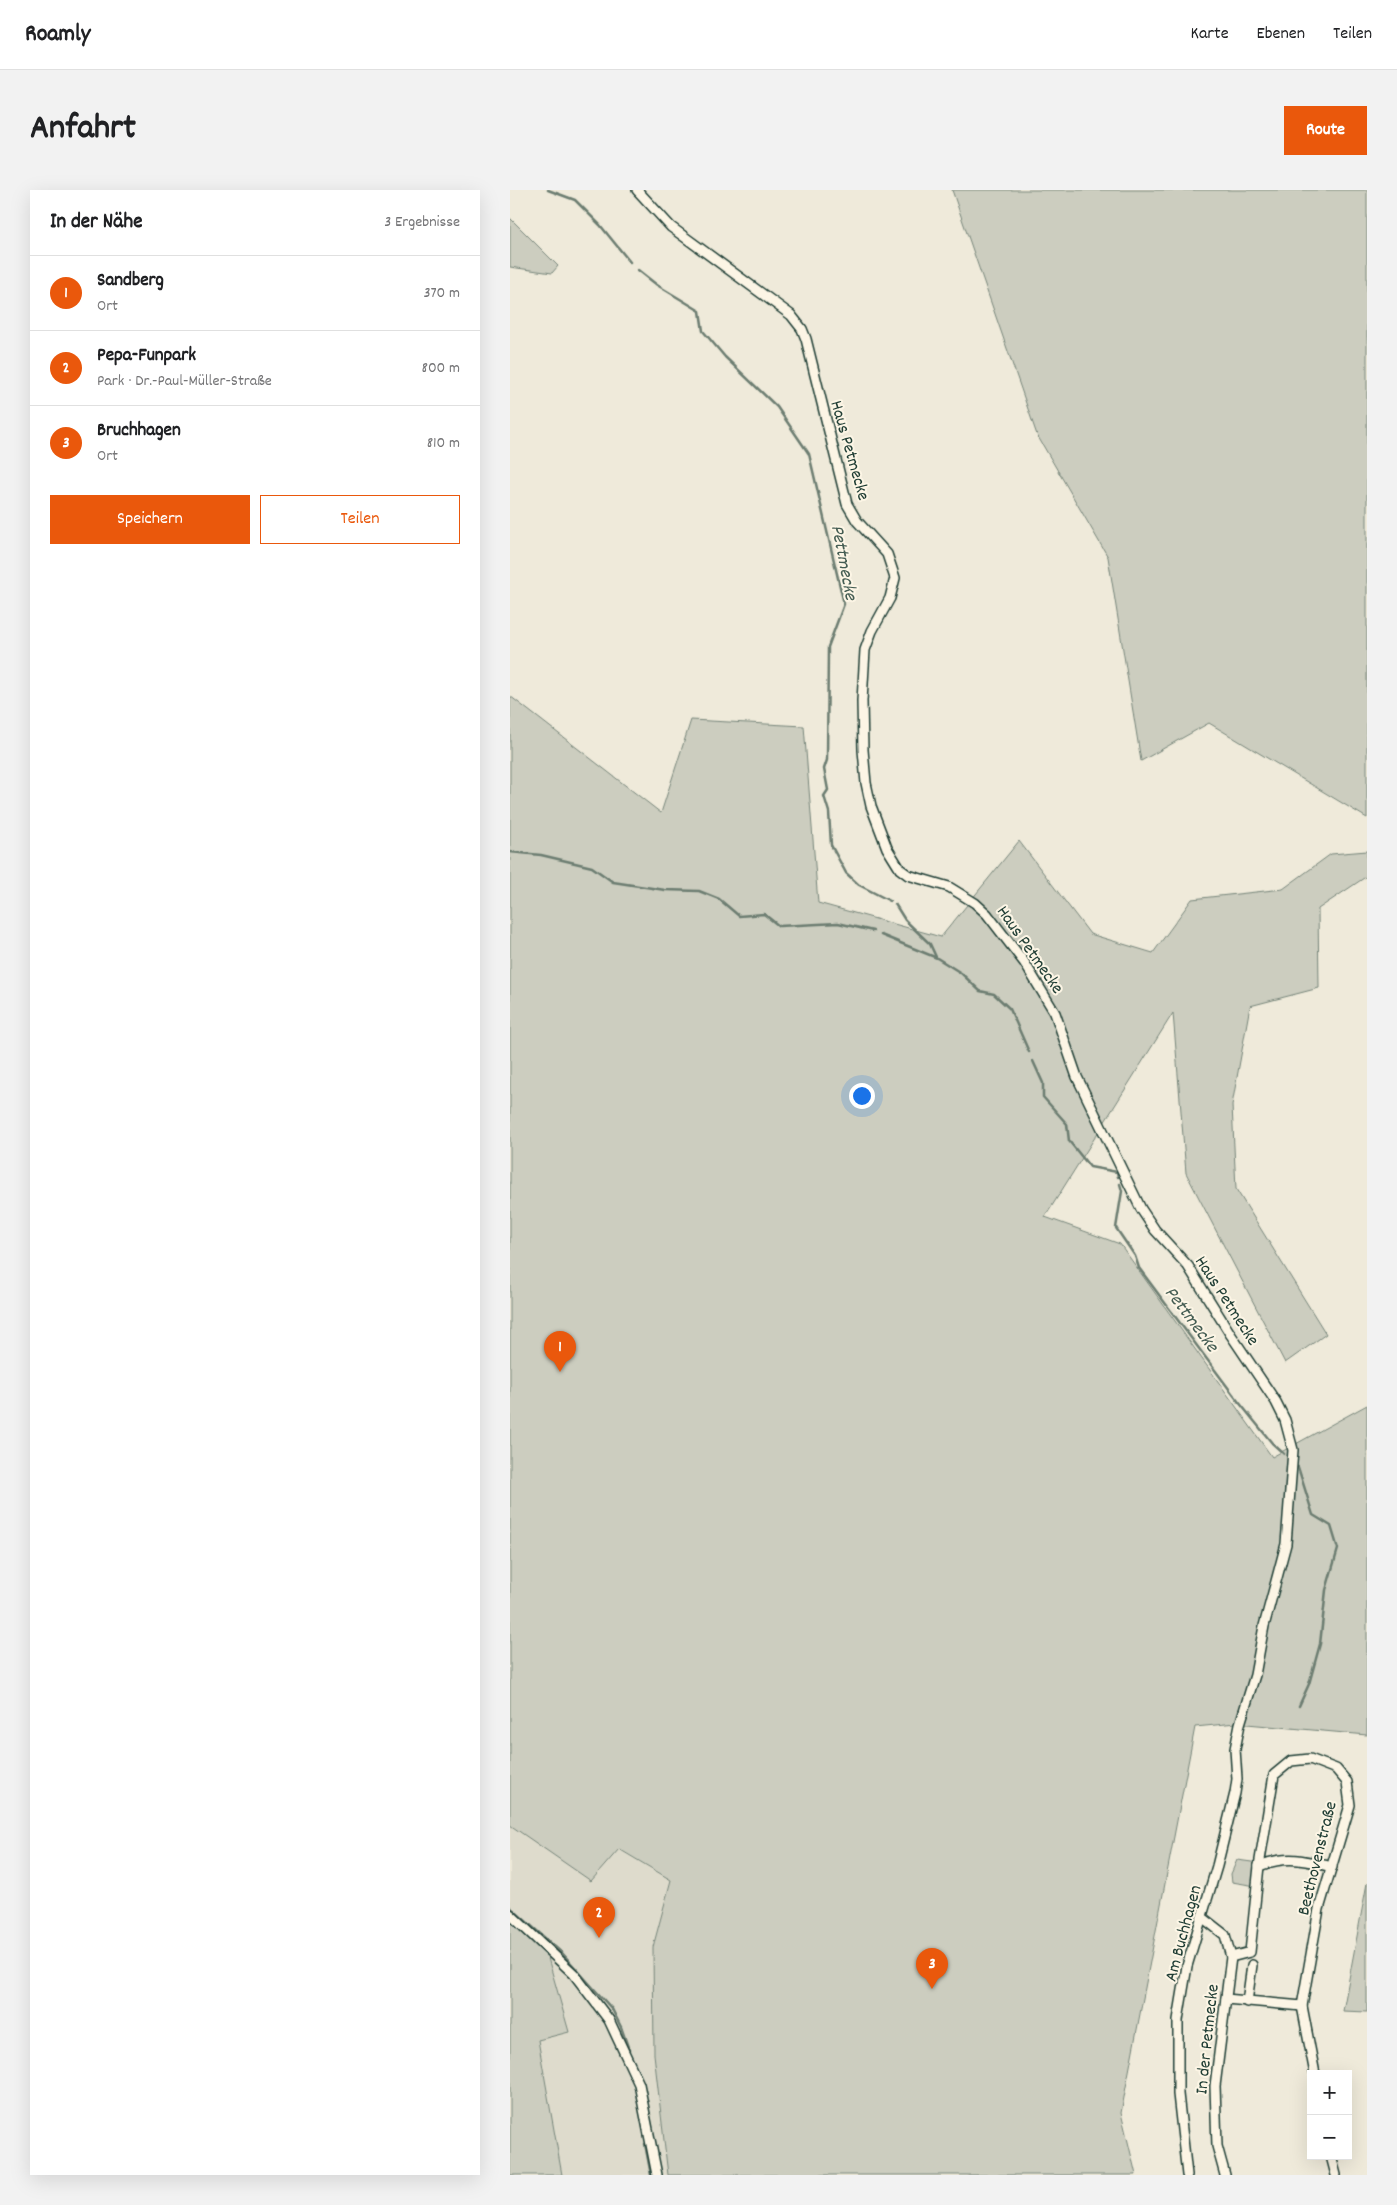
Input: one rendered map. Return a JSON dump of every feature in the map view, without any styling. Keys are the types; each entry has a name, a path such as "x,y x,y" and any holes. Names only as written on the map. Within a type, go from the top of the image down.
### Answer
{"street":[{"name":"Haus Petmecke","path":"636,190 671,227 772,300 797,322 806,339 847,504 857,521 891,561 895,578 894,586 865,650 862,701 866,783 871,806 887,848 900,869 908,875 949,887 975,903 1024,962 1055,1013 1077,1077 1141,1209 1155,1230 1188,1266 1231,1336 1276,1402 1285,1420 1293,1450 1286,1544 1246,1704"},
{"name":"Am Buchhagen","path":"1187,2175 1179,2103 1177,2044 1187,1966 1235,1793 1237,1779 1235,1748 1246,1704"},
{"name":"Beethovenstraße","path":"1231,1957 1250,1952 1259,1866 1274,1775 1291,1761 1310,1759 1336,1769 1347,1782 1350,1805 1319,1909 1302,2006 1314,2070"},
{"path":"1259,1866 1275,1859 1305,1860 1332,1867"},
{"path":"510,1914 574,1974 609,2020 639,2084 657,2175"},
{"name":"In der Petmecke","path":"1202,1917 1225,1934 1231,1957 1215,2086 1218,2146 1226,2175"},
{"path":"1247,2002 1252,1966"},
{"path":"1226,1999 1302,2006"},
{"path":"1332,2160 1336,2175"}],"shaded area":[{"path":"952,190 1367,190 1367,818 1209,723 1141,761 1108,557 1037,435"},
{"path":"510,218 558,266 552,273 510,267"},
{"path":"510,696 661,813 691,720 804,726 818,903 941,937 1019,841 1090,934 1153,953 1192,899 1283,889 1331,854 1367,851 1367,876 1318,909 1319,988 1250,1006 1232,1105 1236,1189 1326,1334 1285,1363 1186,1173 1173,1013 1045,1217 1120,1244 1272,1457 1367,1405 1367,1735 1236,1723 1195,1727 1121,2113 1136,2175 668,2175 654,2054 653,1947 671,1880 619,1849 591,1881 510,1825"},
{"path":"510,1825 523,1833 619,1849 671,1880 653,1947 654,2054 668,2175 562,2175 538,2040 569,2032 546,1951 549,1945 510,1908"},
{"path":"1237,1860 1259,1863 1256,1886 1232,1882 1231,1874"},
{"path":"1367,1883 1367,2012 1343,2011"},
{"path":"510,1920 546,1951 569,2032 538,2040 562,2175 510,2175"}],"waterway":[{"name":"Pettmecke","path":"548,190 575,200 600,225 630,262"},
{"name":"Pettmecke","path":"638,270 657,285 700,311 703,331 725,357 777,407 809,454 844,604 828,647 827,760 824,769 828,790 824,796 829,812 831,845 846,873 859,885 890,901"},
{"name":"Pettmecke","path":"510,852 541,855 592,867 613,882 665,890 699,891 719,899 739,916 764,914 779,926 838,923 873,931"},
{"name":"Pettmecke","path":"895,904 905,920 930,944 936,957"},
{"name":"Pettmecke","path":"881,935 937,958 961,973 980,991 994,994 1010,1009 1029,1052"},
{"name":"Pettmecke","path":"1033,1061 1043,1083 1043,1097 1067,1124 1069,1141 1090,1167 1117,1172 1118,1177"},
{"name":"Pettmecke","path":"1120,1184 1122,1191 1116,1228 1135,1256 1139,1268 1238,1401 1272,1443 1284,1454"},
{"name":"Pettmecke","path":"1298,1467 1313,1515 1331,1526 1338,1549 1326,1590 1320,1644 1309,1684 1299,1706"},
{"path":"510,1907 563,1954 612,2009 629,2050"},
{"path":"645,2144 651,2175"}],"place":[{"name":"Sandberg","path":"560,1372"},
{"name":"Pepa-Funpark","path":"599,1938"},
{"name":"Bruchhagen","path":"932,1989"}]}
